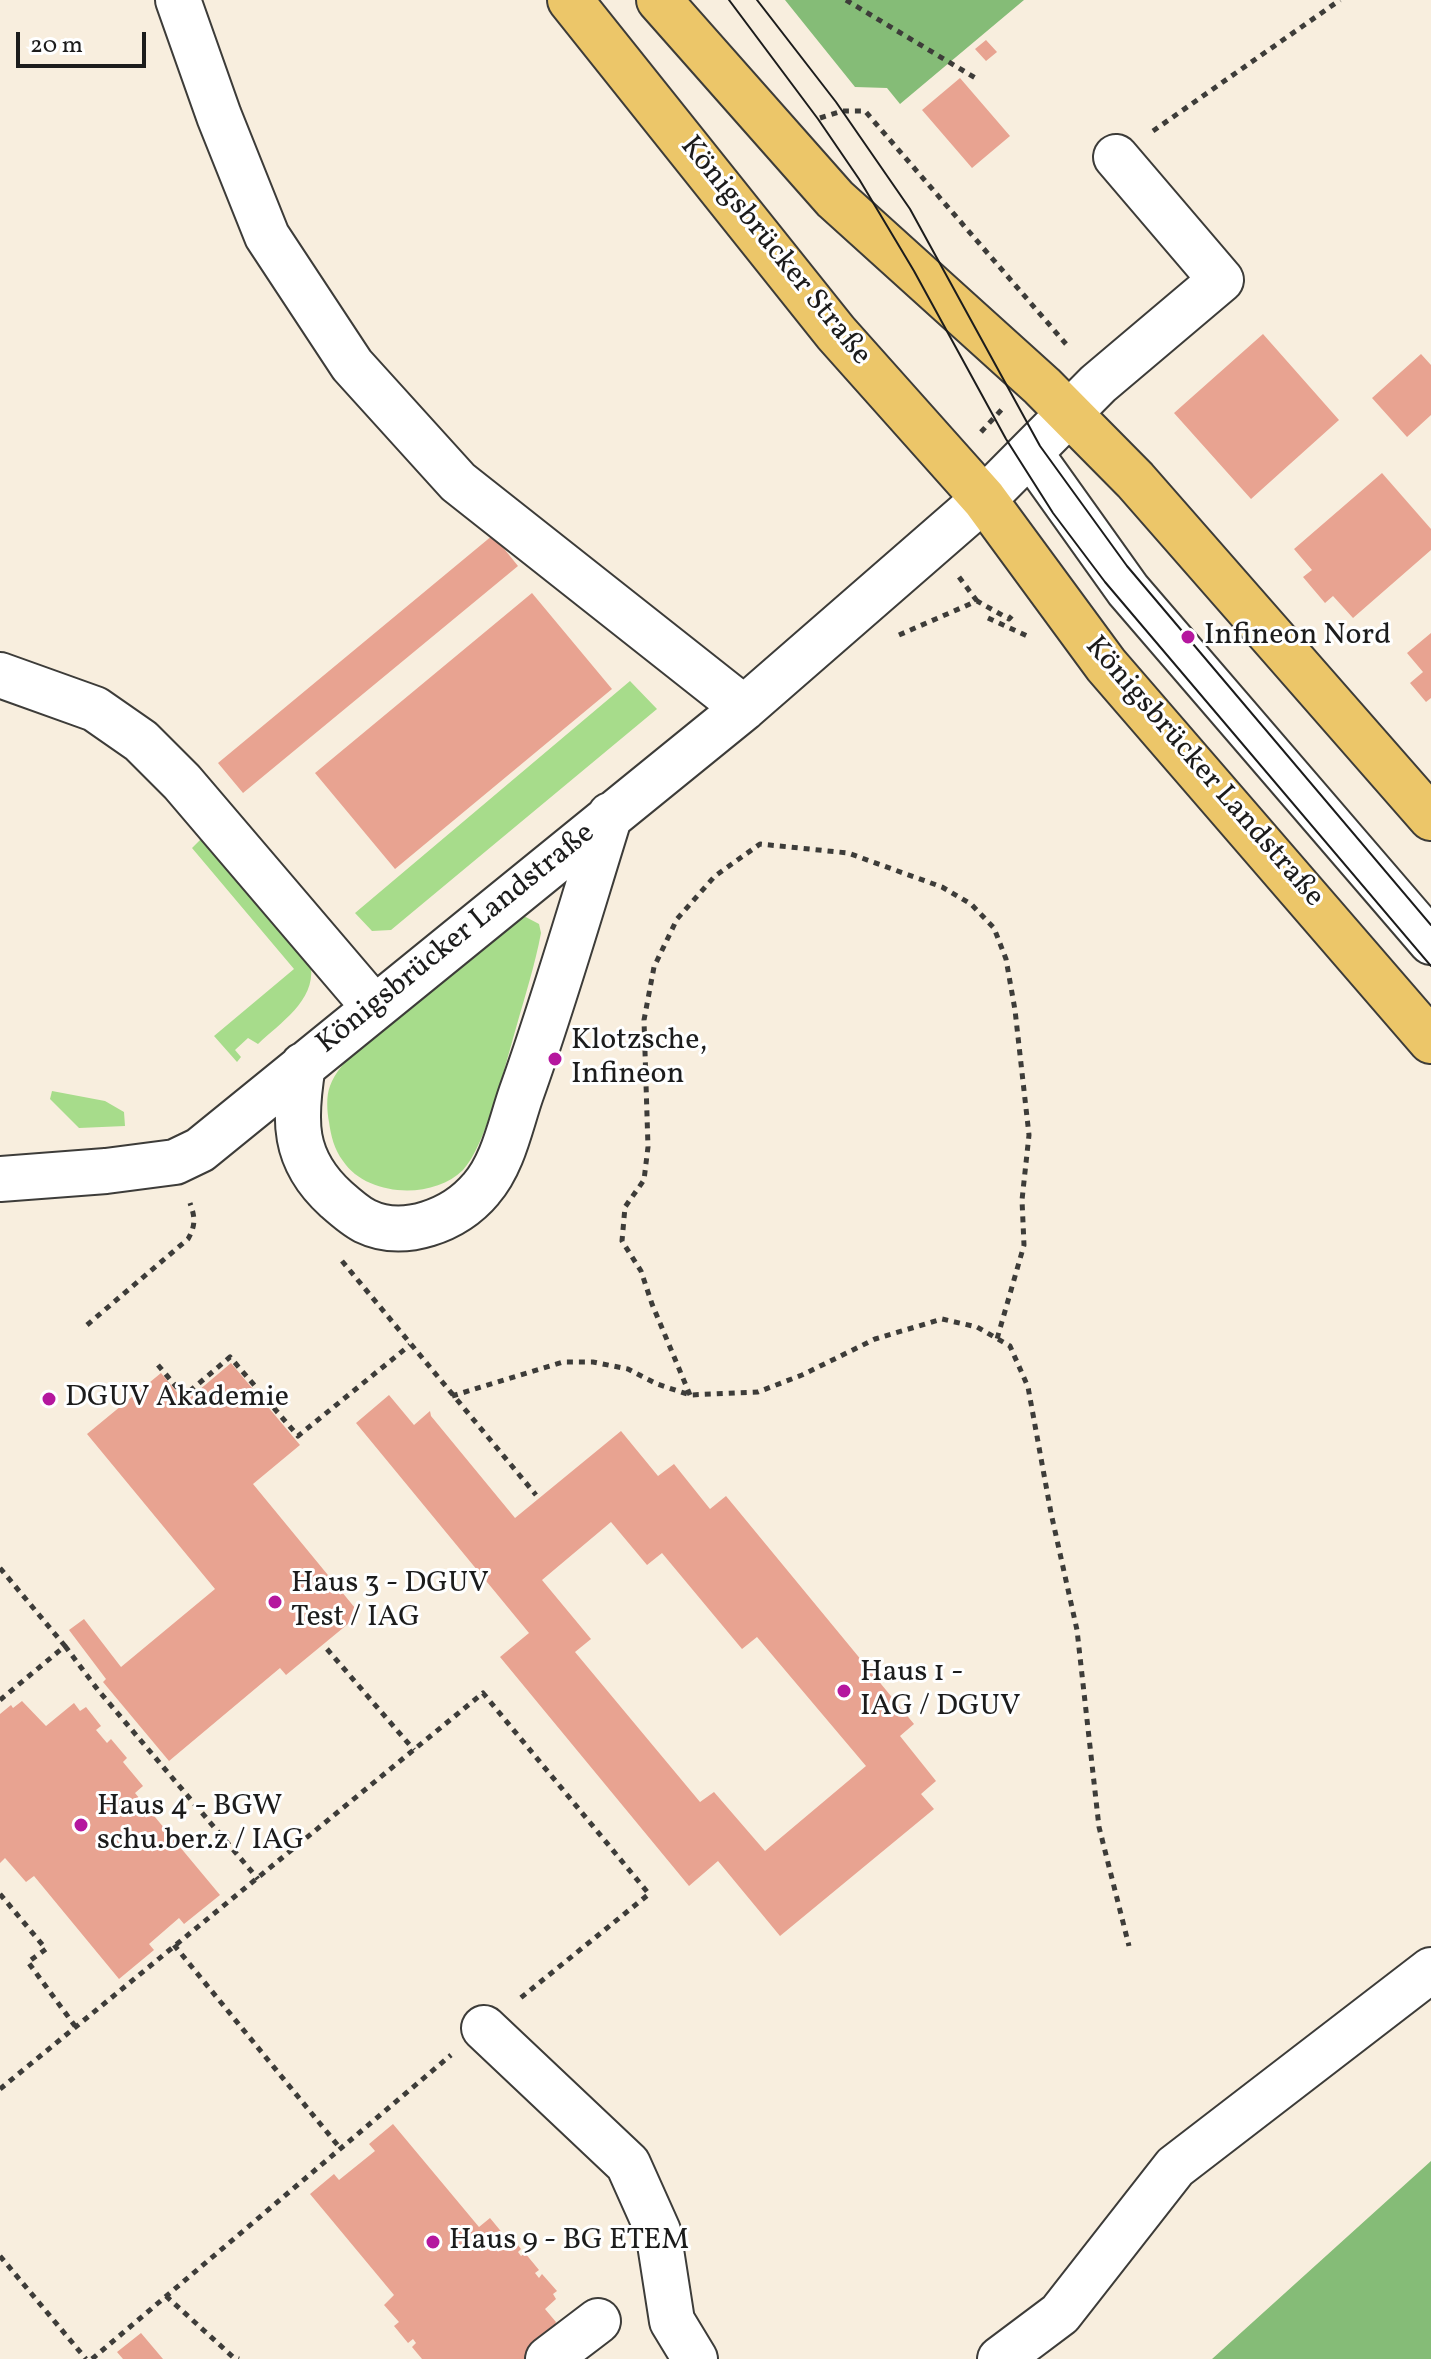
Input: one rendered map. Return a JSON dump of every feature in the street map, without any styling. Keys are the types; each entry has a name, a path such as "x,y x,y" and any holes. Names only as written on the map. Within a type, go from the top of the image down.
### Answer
{"main road":[{"name":"Königsbrücker Straße","path":"570,0 836,333 984,499"},
{"path":"659,0 835,199 969,318 1084,400 1155,502 1431,818"},
{"name":"Königsbrücker Landstraße","path":"984,499 1106,665 1431,1041"}],"street":[{"path":"178,0 219,116 267,236 352,365 458,482 744,708"},
{"name":"Königsbrücker Landstraße","path":"0,1179 175,1162 200,1150 744,708 984,499 1084,400 1221,280 1116,157"},
{"path":"1031,454 1128,590 1431,942"},
{"path":"0,675 95,709 141,741 182,782 374,1007"},
{"name":"Königsbrücker Landstraße","path":"303,1065 296,1108 302,1149 323,1187 348,1209 366,1222 408,1228 429,1224 468,1203 496,1167 535,1055 610,815"},
{"path":"1000,2359 1060,2314 1175,2167 1431,1970"},
{"path":"484,2028 628,2164 658,2231 672,2321 695,2359"},
{"path":"548,2359 598,2321"}],"path":[{"path":"846,0 977,79"},
{"path":"1116,157 1340,0"},
{"path":"778,135 842,111 865,111 1084,400"},
{"path":"890,637 977,601 1009,619"},
{"path":"988,618 1028,636"},
{"path":"690,1395 641,1271 622,1241 625,1207 644,1180 648,1147 644,1020 654,967 677,919 715,876 760,844 848,853 942,887 971,904 994,928 1006,959 1015,1010 1029,1135 1022,1200 1024,1245 997,1339"},
{"path":"87,1325 188,1239 195,1217 175,1162"},
{"path":"342,1261 536,1495"},
{"path":"452,1396 563,1362 593,1362 628,1369 657,1384 690,1395 758,1392 802,1375 875,1339 942,1319 977,1327 1010,1346 1028,1387 1077,1630 1099,1827 1129,1946"},
{"path":"158,1365 184,1396 230,1357 298,1436 410,1345"},
{"path":"0,1568 98,1690 258,1879"},
{"path":"0,1700 65,1646"},
{"path":"327,1649 414,1750"},
{"path":"0,2089 483,1693 649,1894 89,2359 0,2256"},
{"path":"0,1894 46,1949 28,1962 75,2026"},
{"path":"174,1945 340,2148"},
{"path":"166,2296 233,2357 239,2359"}],"green space":[{"path":"785,0 1024,0 900,104 887,88 855,87"},
{"path":"630,681 657,709 391,930 372,931 355,913"},
{"path":"203,837 311,967 311,979 302,1001 258,1044 248,1038 235,1050 241,1057 237,1062 214,1036 294,969 192,848"},
{"path":"520,914 539,924 541,933 494,1103 471,1158 463,1170 450,1180 418,1190 384,1188 368,1182 343,1161 333,1142 327,1104 335,1076 355,1052"},
{"path":"52,1091 105,1101 124,1112 125,1126 79,1128 50,1099"},
{"path":"1431,2161 1431,2359 1212,2359"}],"building":[{"path":"986,40 997,52 986,61 975,49"},
{"path":"960,78 1010,136 972,168 922,110"},
{"path":"1263,334 1339,420 1251,499 1174,413"},
{"path":"1421,354 1431,365 1431,415 1407,437 1372,398"},
{"path":"1382,473 1431,529 1431,550 1353,618 1333,596 1325,603 1303,577 1312,570 1294,549"},
{"path":"493,535 518,566 243,793 218,763"},
{"path":"532,593 612,689 395,869 315,773"},
{"path":"1431,633 1431,698 1426,702 1410,683 1423,672 1407,653"},
{"name":"Haus 3 - DGUV Test / IAG","path":"231,1363 300,1445 253,1484 360,1614 286,1675 280,1668 169,1761 103,1682 106,1679 69,1630 84,1619 121,1667 215,1589 87,1434 161,1373 185,1402"},
{"name":"Haus 1 - IAG / DGUV","path":"389,1395 414,1425 430,1411 515,1518 621,1431 658,1476 674,1464 710,1509 726,1496 914,1724 900,1736 936,1781 921,1794 934,1809 780,1936 718,1861 689,1886 500,1657 529,1633 356,1423","holes":["611,1522 647,1565 662,1553 742,1649 757,1637 866,1766 765,1851 714,1792 700,1802 575,1652 591,1639 542,1580"]},
{"name":"Haus 4 - BGW schu.ber.z / IAG","path":"22,1701 46,1726 74,1703 80,1711 86,1707 101,1726 96,1730 107,1743 111,1739 127,1758 123,1762 143,1786 135,1793 220,1895 184,1924 179,1918 149,1944 154,1950 119,1979 34,1876 26,1882 5,1858 0,1863 0,1714"},
{"name":"Haus 9 - BG ETEM","path":"393,2124 479,2227 490,2218 504,2235 508,2232 521,2249 518,2252 521,2256 525,2253 539,2270 535,2273 539,2278 542,2274 557,2291 553,2294 556,2299 545,2309 556,2322 536,2359 422,2359 412,2347 416,2343 413,2339 408,2343 394,2326 399,2322 384,2305 394,2295 310,2194 334,2174 339,2180 375,2151 369,2144"},
{"path":"141,2333 163,2359 123,2359 117,2352"}],"tram line":[{"path":"729,0 859,179 914,271 1006,439 1053,513 1105,582 1431,966"},
{"path":"757,0 836,102 910,209 1040,446 1127,566 1431,925"}],"place":[{"name":"Infineon Nord","path":"1188,637"},
{"name":"Klotzsche, Infineon","path":"555,1059"},
{"name":"DGUV Akademie","path":"49,1399"},
{"name":"Haus 3 - DGUV Test / IAG","path":"275,1602"},
{"name":"Haus 1 - IAG / DGUV","path":"844,1691"},
{"name":"Haus 4 - BGW schu.ber.z / IAG","path":"81,1825"},
{"name":"Haus 9 - BG ETEM","path":"433,2242"}]}
